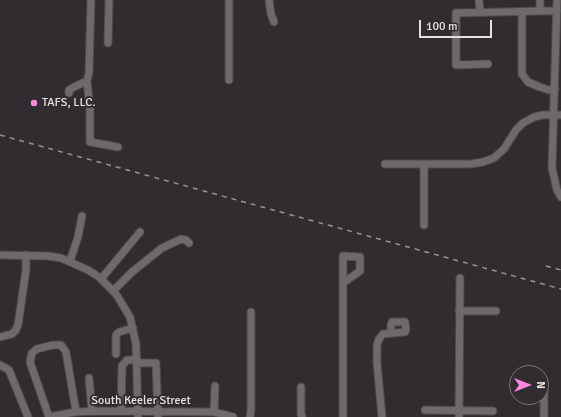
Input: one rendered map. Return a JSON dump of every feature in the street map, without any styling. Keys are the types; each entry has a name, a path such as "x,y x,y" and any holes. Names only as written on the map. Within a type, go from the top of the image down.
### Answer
{"street":[{"path":"90,0 89,73 87,81 90,110 90,142 118,147"},
{"path":"108,43 109,0"},
{"path":"229,0 229,80"},
{"path":"270,0 271,14 274,22"},
{"path":"479,0 480,12"},
{"path":"540,0 540,11"},
{"path":"557,0 558,73 555,89 558,115 552,155 552,168 557,190 561,197"},
{"path":"488,64 456,65 456,13 557,11"},
{"path":"522,12 522,74 528,82 540,87 555,89"},
{"path":"77,86 87,81"},
{"path":"385,164 470,164 484,162 494,158 504,149 516,130 523,123 534,117 542,115 558,115"},
{"path":"424,164 424,225"},
{"path":"70,261 78,237 82,216"},
{"path":"101,279 140,232"},
{"path":"113,291 132,272 162,248 181,239 186,240 189,244"},
{"path":"0,255 48,256 70,261 88,270 101,279 113,291 124,305 133,328 136,344 138,414"},
{"path":"0,337 12,334 18,325 26,270 26,255"},
{"path":"459,414 460,278"},
{"path":"343,283 343,417"},
{"path":"459,310 496,311"},
{"path":"250,417 252,410 251,312"},
{"path":"116,354 116,335 119,332 133,328"},
{"path":"382,417 377,363 377,345 383,334 391,333"},
{"path":"49,417 30,362 32,354 37,349 53,345 61,345 66,352 79,413"},
{"path":"120,413 122,366 127,360 156,363 158,414"},
{"path":"0,365 9,370 28,417"},
{"path":"89,378 96,413"},
{"path":"214,412 215,386"},
{"path":"301,387 302,417"},
{"path":"544,405 544,417"},
{"path":"425,410 459,414 493,411"},
{"name":"South Keeler Street","path":"49,417 79,413 199,415 214,412 233,417"}],"railway":[{"path":"0,135 561,289"},
{"path":"546,266 561,270"}],"place":[{"name":"TAFS, LLC.","path":"34,103"}]}
